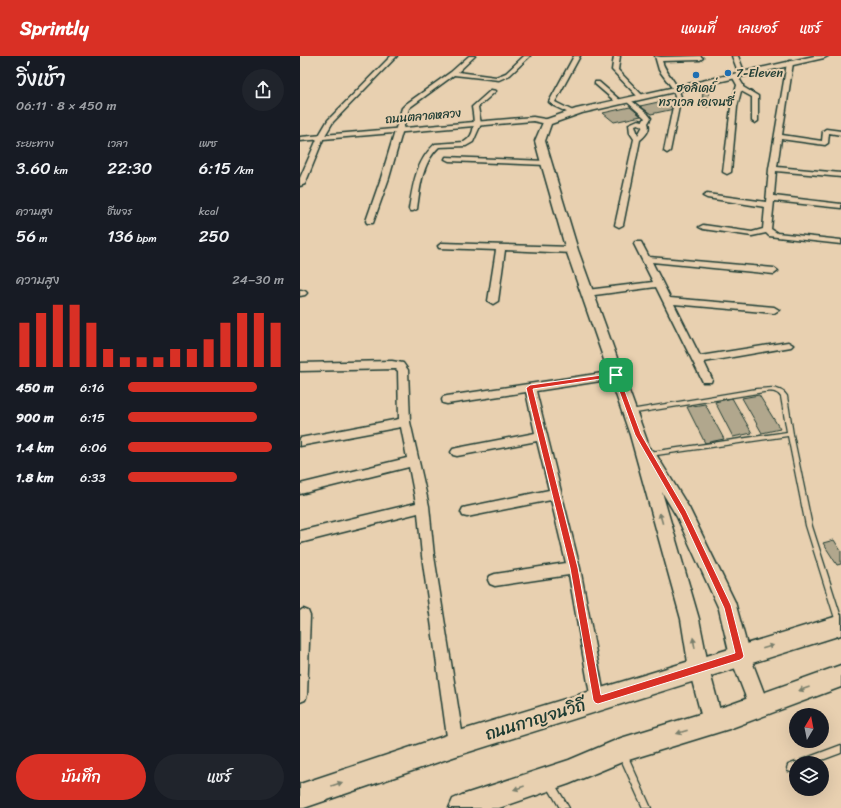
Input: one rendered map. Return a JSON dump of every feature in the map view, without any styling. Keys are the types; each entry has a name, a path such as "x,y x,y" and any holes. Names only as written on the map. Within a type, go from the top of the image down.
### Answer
{"main road":[{"path":"713,722 699,669 690,620 638,435 572,250 540,140 547,122 573,113 790,64 812,57 824,56"},
{"path":"638,435 683,513 728,608 740,656 759,706"},
{"name":"ถนนกาญจนวิถี","path":"300,797 456,744 840,625"},
{"path":"462,808 547,779 621,750 713,722 841,676"}],"street":[{"path":"301,184 321,137 330,121 394,56"},
{"path":"370,221 400,130 404,110 408,105 472,56"},
{"path":"452,72 497,79 508,74 527,56"},
{"path":"573,113 552,102 577,56"},
{"path":"617,56 615,70 642,97"},
{"path":"727,172 734,107 740,88 735,56"},
{"path":"667,151 678,101 676,89 663,72 658,58 700,58"},
{"path":"767,230 778,137 790,64"},
{"path":"597,83 619,102"},
{"path":"740,88 755,96 755,121"},
{"path":"412,209 421,170 427,155 437,145 469,143 478,124 475,107 493,91"},
{"path":"628,100 647,116 648,118 644,123"},
{"name":"ถนนตลาดหลวง","path":"300,139 533,119 547,122"},
{"path":"637,139 633,133 632,124 638,122 644,123"},
{"path":"619,225 637,139 644,132 646,126 644,123"},
{"path":"778,137 825,142 826,131 841,133"},
{"path":"449,159 546,164"},
{"path":"774,169 841,175"},
{"path":"707,196 841,206"},
{"path":"703,227 752,234 767,230"},
{"path":"767,230 772,234 777,235 841,242"},
{"path":"638,244 707,379"},
{"path":"442,246 572,250"},
{"path":"493,301 500,248"},
{"path":"646,259 774,271"},
{"path":"587,293 658,284"},
{"path":"667,301 774,310"},
{"path":"697,360 788,345"},
{"path":"300,367 399,366 404,373 405,422 423,506 456,744"},
{"path":"447,400 616,375"},
{"path":"530,388 574,568 598,700"},
{"path":"300,442 405,422"},
{"path":"457,452 542,436"},
{"path":"300,489 413,461"},
{"path":"467,512 556,494"},
{"path":"300,537 423,506"},
{"path":"496,580 574,568"},
{"path":"300,695 303,616"}],"lane":[{"path":"630,412 756,391 774,390 781,392 784,396 790,434 809,526 840,625"},
{"path":"649,454 790,434"},
{"path":"822,756 841,749"},
{"path":"621,750 647,808"},
{"path":"547,779 565,808"}],"building":[{"path":"703,89 709,89 708,107 702,106"},
{"path":"663,101 674,109 651,114 640,106"},
{"path":"630,107 641,116 614,122 603,113"},
{"path":"759,395 780,429 762,433 742,398"},
{"path":"732,398 752,433 733,437 715,402"},
{"path":"705,404 724,439 705,443 687,407"},
{"path":"834,540 841,551 841,564 837,565 823,543"}],"place":[{"name":"7-Eleven","path":"728,73"},
{"name":"ฮอลิเดย์่ ทราเวล เอเจนซี่","path":"696,75"}],"route":[{"path":"616,375 638,435 683,513 728,608 740,656 598,700 574,568 530,388 616,375"}]}
